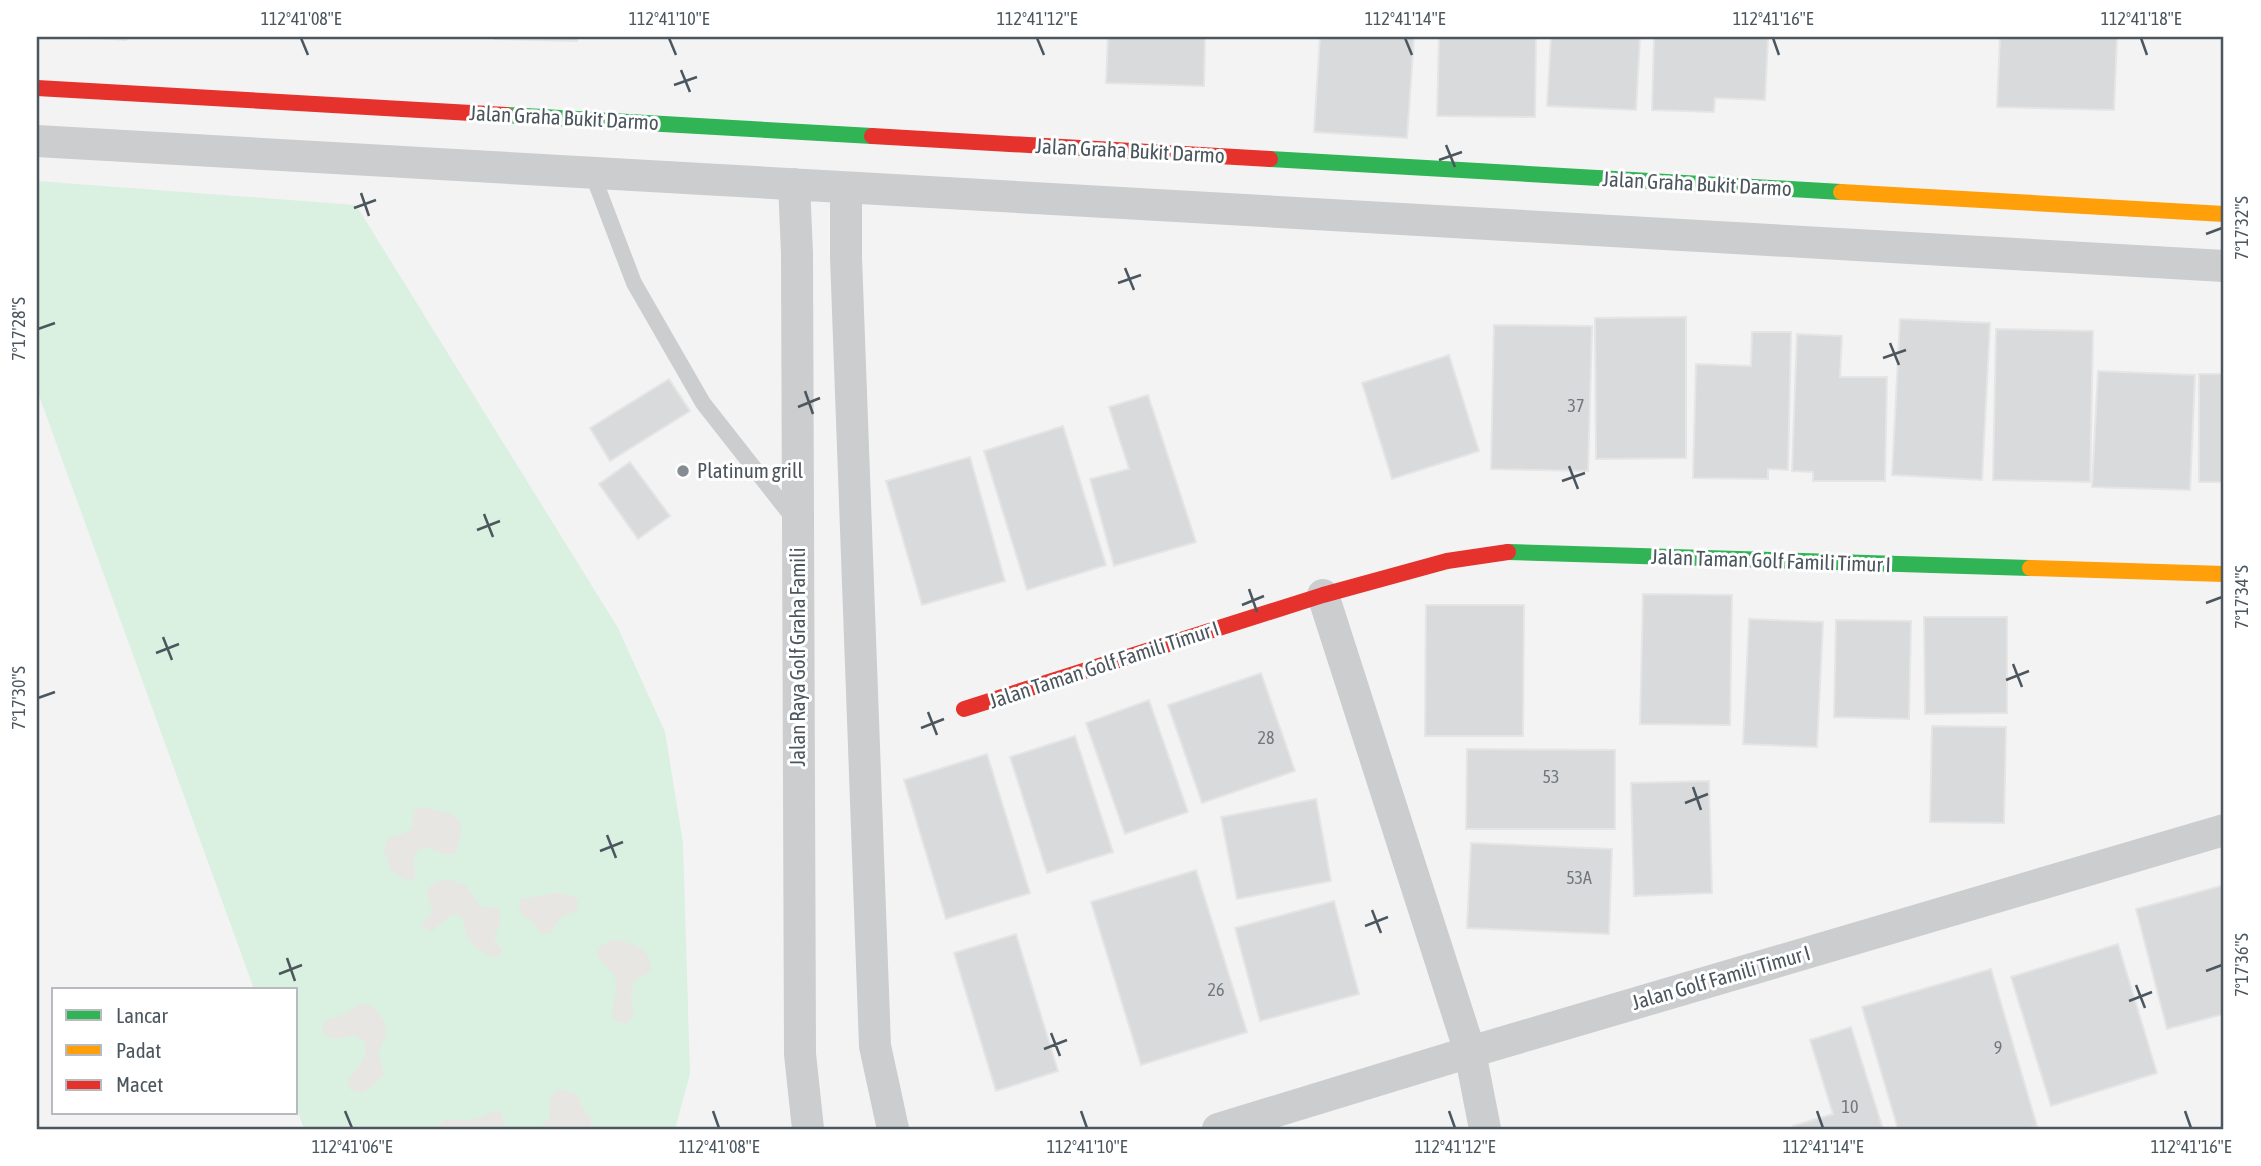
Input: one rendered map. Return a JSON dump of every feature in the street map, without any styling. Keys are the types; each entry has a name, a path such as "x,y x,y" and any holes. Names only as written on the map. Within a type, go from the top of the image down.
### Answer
{"street":[{"name":"Jalan Graha Bukit Darmo","path":"37,88 2224,214"},
{"path":"37,141 2224,266"},
{"name":"Jalan Raya Golf Graha Famili","path":"794,184 797,253 800,1054 808,1129"},
{"path":"846,188 847,284 875,1046 894,1129"},
{"name":"Jalan Taman Golf Famili Timur I","path":"964,709 1323,595 1447,561 1500,552 2224,574"},
{"path":"1323,595 1470,1052 1485,1129"},
{"name":"Jalan Golf Famili Timur I","path":"1218,1129 2224,830"}],"lane":[{"path":"593,173 634,283 702,403 798,523"}],"green space":[{"path":"37,181 356,205 618,628 665,732 683,843 690,1074 675,1129 304,1129 298,1112 298,988 254,988 37,390"}],"sand":[{"path":"429,808 449,813 460,822 457,850 455,854 446,855 427,847 416,852 415,878 408,882 391,871 384,850 388,838 412,829 413,811"},
{"path":"442,879 466,886 480,906 498,908 500,924 494,940 502,949 501,957 486,954 473,944 459,915 451,915 431,932 424,928 422,924 433,912 427,896 428,888"},
{"path":"557,893 573,896 578,902 577,911 562,916 549,934 541,934 532,921 524,917 519,910 520,899"},
{"path":"612,940 639,948 649,957 651,963 651,971 634,981 631,994 633,1014 626,1024 618,1022 612,1016 616,981 596,954 600,946"},
{"path":"362,1003 377,1011 386,1032 378,1054 384,1073 373,1086 362,1093 350,1090 348,1081 364,1058 364,1041 354,1035 337,1039 325,1036 322,1028 325,1021"},
{"path":"562,1089 578,1095 582,1107 591,1119 591,1129 539,1129 550,1117 552,1096"},
{"path":"501,1112 505,1129 435,1129 444,1121 471,1120"}],"building":[{"path":"77,37 127,37 126,40"},
{"path":"495,37 578,37 577,41"},
{"path":"1108,37 1205,37 1204,86 1106,83"},
{"path":"1320,37 1414,37 1407,138 1314,132"},
{"path":"1439,37 1536,37 1535,117 1437,116"},
{"path":"1551,37 1640,37 1636,110 1547,106"},
{"path":"1654,37 1768,37 1765,100 1715,98 1714,112 1652,110"},
{"path":"2000,37 2117,37 2114,110 1997,107"},
{"path":"1686,317 1686,458 1596,459 1595,318"},
{"path":"1900,319 1990,323 1982,480 1892,475"},
{"path":"1494,325 1592,326 1588,471 1491,469"},
{"path":"1996,329 2093,331 2090,482 1993,480"},
{"path":"1752,332 1791,332 1788,470 1768,469 1768,479 1693,478 1696,364 1751,366"},
{"path":"1797,334 1842,336 1840,377 1887,377 1885,481 1813,481 1813,472 1792,471"},
{"path":"1449,355 1479,451 1392,479 1362,383"},
{"path":"2098,371 2195,375 2190,490 2092,487"},
{"path":"2199,374 2224,374 2224,482 2199,482"},
{"path":"669,379 690,411 610,461 590,428"},
{"path":"1148,395 1196,542 1114,566 1090,479 1129,469 1109,407"},
{"path":"1063,426 1106,565 1027,590 984,451"},
{"path":"970,457 1005,581 922,605 886,481"},
{"path":"630,462 670,516 638,539 599,484"},
{"path":"1643,594 1732,595 1730,725 1640,724"},
{"path":"1426,605 1524,605 1523,736 1425,736"},
{"path":"1924,617 2007,617 2007,713 1925,714"},
{"path":"1749,619 1823,622 1817,747 1743,744"},
{"path":"1836,620 1911,621 1909,719 1834,717"},
{"path":"1261,673 1295,771 1202,803 1168,705"},
{"path":"1149,700 1188,812 1125,834 1086,723"},
{"path":"1932,726 2006,727 2004,823 1930,822"},
{"path":"1075,736 1113,852 1047,873 1010,757"},
{"path":"1467,749 1615,750 1615,829 1466,829"},
{"path":"987,754 1030,893 946,919 904,780"},
{"path":"1709,781 1712,893 1634,896 1631,783"},
{"path":"1316,799 1331,881 1237,899 1221,817"},
{"path":"1471,843 1612,849 1609,934 1467,928"},
{"path":"1196,870 1247,1032 1141,1065 1091,902"},
{"path":"2224,885 2224,1014 2167,1029 2136,909"},
{"path":"1334,901 1359,994 1260,1021 1235,928"},
{"path":"1016,934 1058,1071 996,1091 954,953"},
{"path":"2118,944 2157,1073 2051,1106 2011,977"},
{"path":"1991,969 2037,1126 2024,1129 1898,1129 1862,1007"},
{"path":"1851,1027 1883,1129 1794,1129 1793,1126 1833,1114 1810,1040"}],"traffic: fast":[{"path":"506,115 872,136"},
{"path":"1270,159 1841,192"},
{"path":"1508,552 2030,568"}],"traffic: slow":[{"path":"1841,192 2224,214"},
{"path":"2030,568 2224,574"}],"traffic: jam":[{"path":"37,88 506,115"},
{"path":"872,136 1270,159"},
{"path":"964,709 1323,595 1447,561 1508,552"}],"place":[{"name":"Platinum grill","path":"683,471"}]}
